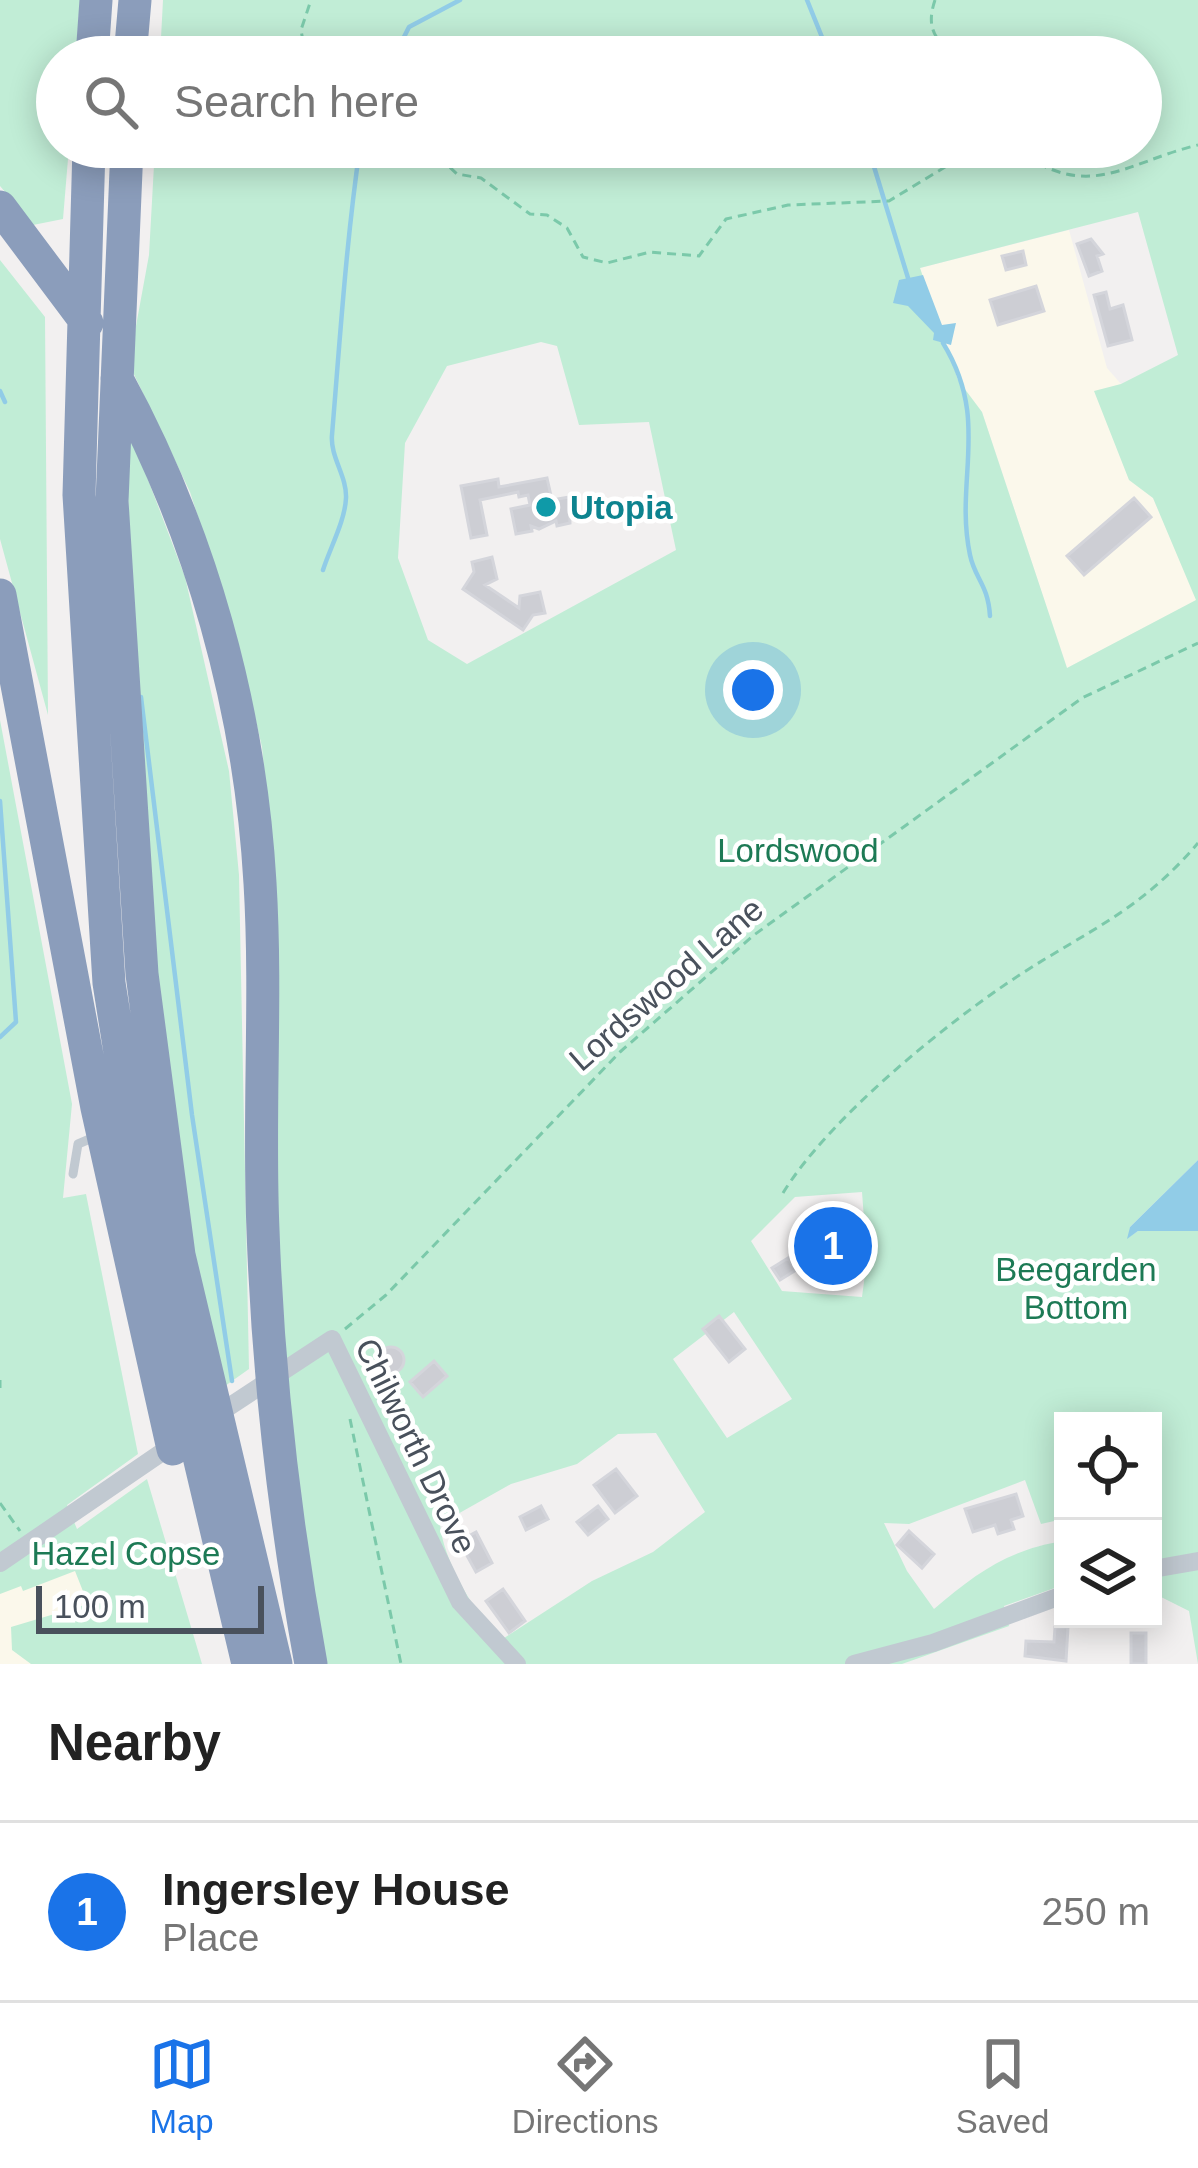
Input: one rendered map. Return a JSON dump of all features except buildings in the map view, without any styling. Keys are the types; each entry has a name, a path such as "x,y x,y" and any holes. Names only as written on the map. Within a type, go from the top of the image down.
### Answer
{"highway":[{"path":"93,36 96,0"},
{"path":"132,36 135,0"},
{"path":"88,168 79,495 109,982 154,1266 248,1664"},
{"path":"126,168 112,501 142,974 179,1255 276,1664"},
{"path":"0,207 60,281 130,402 192,540 229,667 257,857 263,1230 292,1551 311,1664"},
{"path":"0,595 154,1379 236,1664"}],"street":[{"name":"Chilworth Drove","path":"0,1563 332,1339 460,1602 517,1664"},
{"path":"1162,1567 1198,1561"},
{"path":"854,1664 933,1643 1054,1598"}],"lane":[{"path":"73,1174 78,1144 103,1134"}],"path":[{"path":"302,36 311,0"},
{"path":"933,36 929,16 934,0"},
{"path":"1162,154 1198,145"},
{"path":"451,168 457,174 481,178 530,214 547,215 567,228 583,257 607,263 650,252 699,256 725,219 788,205 889,201 943,168"},
{"path":"1049,168 1095,176 1138,168"},
{"name":"Lordswood Lane","path":"332,1339 386,1295 620,1052 754,935 1082,698 1198,643"},
{"path":"783,1193 824,1136 916,1056 1016,977 1136,906 1198,843"},
{"path":"346,1368 342,1382 401,1664"},
{"path":"0,1380 0,1388"},
{"path":"0,1503 28,1542"}],"shaded area":[{"path":"1069,230 1107,368 1121,384 1095,392 1129,479 1153,498 1197,600 1067,668 982,412 958,380 920,268"},
{"path":"66,1505 120,1664 0,1664 0,1537"}],"green space":[{"path":"0,0 80,0 77,36 36,36 36,168 67,168 63,219 33,225 0,186"},
{"name":"Lordswood","path":"163,0 1198,0 1198,1160 1130,1227 1129,1237 1138,1231 1198,1231 1198,1664 1189,1611 1162,1598 1162,1412 1054,1412 1054,1521 1041,1524 1025,1480 909,1524 884,1523 907,1571 934,1609 994,1565 1054,1543 1054,1588 1004,1606 1009,1626 902,1664 327,1664 308,1562 284,1355 270,833 262,747 235,631 190,492 129,364 149,255 154,168 1162,168 1162,36 161,36","holes":["1138,212 1178,355 1121,384 1094,391 1129,480 1153,498 1196,600 1067,668 982,412 958,380 920,268","541,342 557,346 579,425 649,422 676,550 467,664 428,640 398,558 405,443 447,366","862,1192 867,1259 862,1297 782,1291 751,1241 795,1197","734,1312 792,1399 727,1438 673,1359","656,1433 705,1512 653,1552 592,1581 501,1640 462,1586 440,1524 511,1484 577,1464 618,1434"]},
{"path":"0,260 45,317 48,715 0,539"},
{"path":"125,419 185,577 229,771 239,875 249,1369 225,1386 190,1250 142,851"},
{"name":"Hazel Copse","path":"0,720 72,1104 63,1198 86,1194 138,1454 67,1505 77,1529 147,1479 202,1664 31,1664 12,1650 11,1627 88,1604 75,1571 23,1591 21,1586 0,1594"}],"water":[{"path":"923,275 942,325 956,323 951,345 933,340 934,333 908,306 893,303 899,280"},
{"path":"1198,1160 1198,1231 1138,1231 1127,1239 1130,1227"}],"waterway":[{"path":"404,36 409,27 460,0"},
{"path":"807,0 822,36"},
{"path":"323,570 346,498 332,435 357,168"},
{"path":"874,168 908,278"},
{"path":"943,343 965,398 966,527 990,616"},
{"path":"0,391 5,402"},
{"path":"141,697 192,1115 232,1381"},
{"path":"0,801 16,1022 0,1037"}],"place":[{"name":"Utopia","path":"546,507"},
{"name":"Ingersley House","path":"833,1246"}],"park label":[{"name":"Beegarden Bottom","path":"1076,1288"}]}
